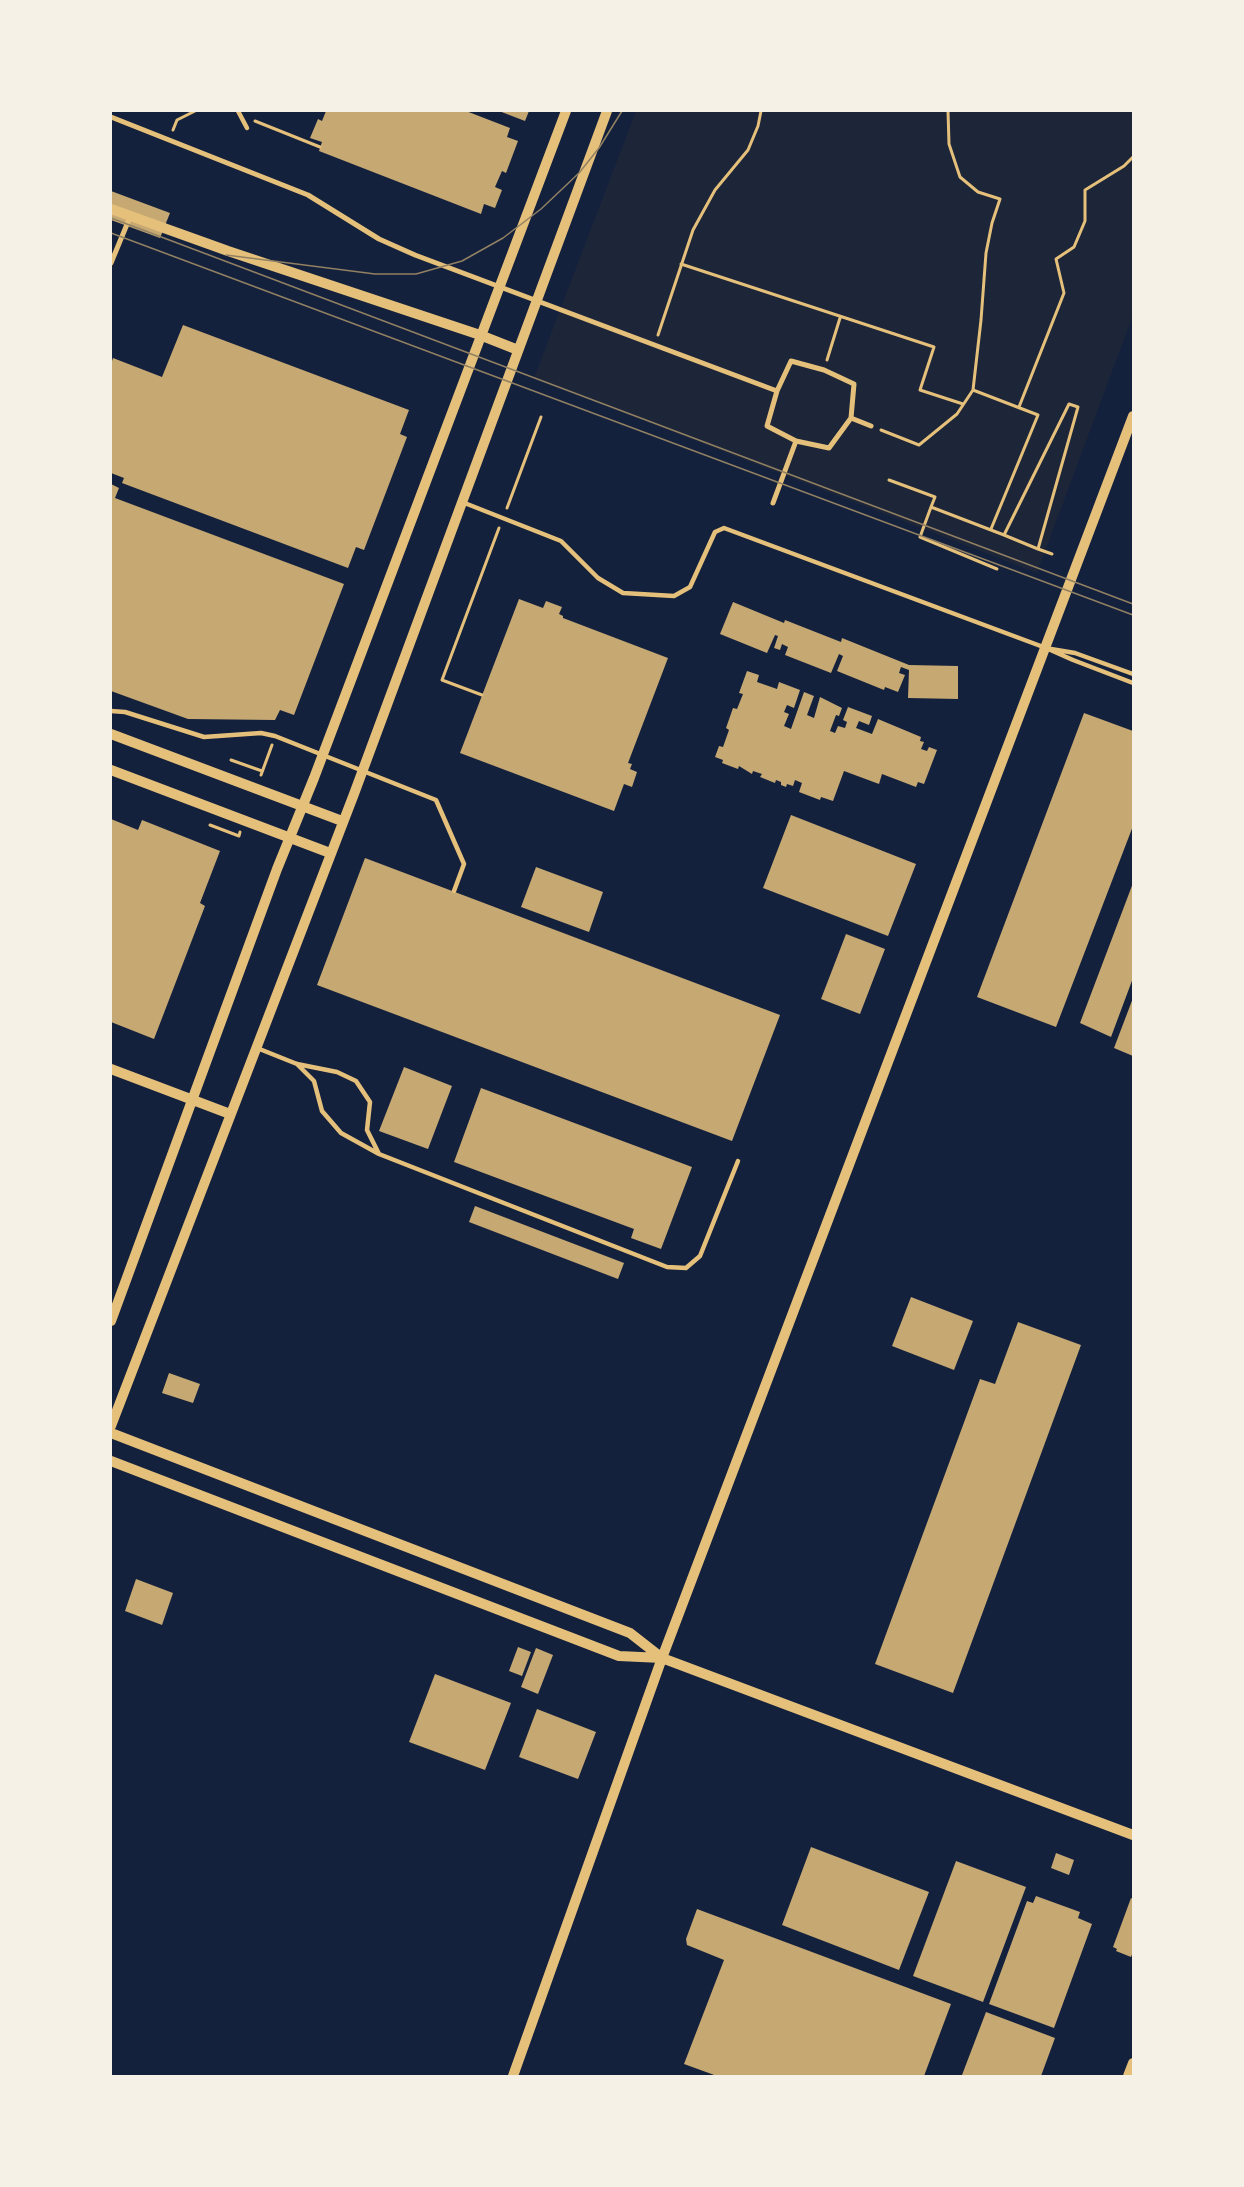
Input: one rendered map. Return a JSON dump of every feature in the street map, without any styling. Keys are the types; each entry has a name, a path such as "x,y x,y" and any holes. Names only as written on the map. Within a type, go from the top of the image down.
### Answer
{"street":[{"path":"111,1321 290,838 566,111"},
{"path":"111,1426 330,853 607,111"},
{"path":"111,117 308,195 379,239 415,255 777,391"},
{"path":"111,209 519,350"},
{"path":"111,263 130,217"},
{"path":"791,361 824,370 854,384 850,418 830,448 796,441 767,426 777,391 791,361"},
{"path":"513,2076 662,1658 1133,416"},
{"path":"850,418 871,426"},
{"path":"773,503 796,441"},
{"path":"111,734 342,821"},
{"path":"111,770 330,853"},
{"path":"111,1069 230,1114"},
{"path":"111,1433 630,1633 662,1658 1133,1835"},
{"path":"111,1461 619,1656 662,1658"},
{"path":"1128,2076 1133,2062"}],"lane":[{"path":"238,111 247,128"},
{"path":"462,502 561,541 598,578 623,593 674,596 690,587 715,532 724,528 1046,648 1133,683"},
{"path":"1046,648 1076,653 1133,674"},
{"path":"111,711 125,712 204,737 261,733 275,736 436,800 464,864 454,891"},
{"path":"255,1047 297,1064 337,1072 357,1081 370,1102 367,1130 380,1154"},
{"path":"297,1064 314,1081 322,1111 341,1133 380,1154 667,1267 686,1268 700,1256 738,1161"}],"path":[{"path":"172,132 177,120 195,111"},
{"path":"654,345 693,230 715,190 747,150 758,126 761,111"},
{"path":"895,435 920,445 957,414 973,390 986,253 1000,199 978,192 960,177 949,144 948,111"},
{"path":"250,119 320,147"},
{"path":"1019,406 1064,293 1056,259 1074,247 1085,221 1085,190 1116,171 1133,157"},
{"path":"681,264 934,347 920,390 963,404"},
{"path":"824,370 840,318"},
{"path":"973,390 1038,415 991,529"},
{"path":"1005,535 1069,404 1078,407 1038,549"},
{"path":"504,516 541,417"},
{"path":"889,480 935,497 920,537 997,569"},
{"path":"931,507 1052,554"},
{"path":"482,695 442,680 500,527"},
{"path":"231,760 262,771"},
{"path":"210,825 238,836"}],"shaded area":[{"path":"636,111 1133,111 1133,315 1037,573 534,378"}],"building":[{"path":"326,111 466,111 510,128 507,137 518,141 506,173 502,171 495,187 502,190 495,208 484,204 481,214 319,151 322,142 310,138 318,119 322,121"},
{"path":"499,111 529,111 525,121"},
{"path":"111,191 170,213 160,238 111,220"},
{"path":"183,325 409,410 400,434 407,437 364,550 356,547 348,568 122,483 124,478 111,473 111,364 113,358 162,377"},
{"path":"111,484 119,488 115,498 344,584 294,715 280,710 275,720 188,719 111,691"},
{"path":"519,599 543,608 546,601 562,607 559,614 563,618 668,658 628,763 632,764 630,769 637,772 632,787 624,784 614,811 460,753"},
{"path":"733,602 784,623 785,620 841,642 842,638 909,665 958,666 958,699 908,698 909,670 901,667 899,673 905,675 898,692 885,687 884,690 837,671 843,656 839,654 831,673 785,655 788,647 782,644 780,650 774,648 778,636 775,635 767,653 720,634"},
{"path":"747,671 759,675 757,682 777,689 779,682 800,690 794,708 787,705 784,712 789,714 784,726 791,729 804,692 814,696 807,715 814,718 820,697 842,708 839,716 836,715 830,731 835,733 838,726 845,728 847,722 843,720 848,707 872,716 869,725 859,721 856,728 872,734 878,719 921,737 920,741 924,742 921,749 927,751 929,747 937,750 924,784 918,782 916,787 882,774 879,784 844,771 833,801 821,797 820,800 799,792 802,783 795,780 793,786 787,784 786,787 776,780 775,783 760,777 762,774 753,771 752,774 739,766 738,769 722,763 723,760 715,757 719,746 723,747 729,730 726,728 733,708 737,709 743,694 739,693"},
{"path":"1084,713 1133,731 1133,826 1056,1027 977,997"},
{"path":"791,815 916,864 888,936 763,888"},
{"path":"111,819 138,830 142,820 220,851 200,903 205,906 154,1039 111,1022"},
{"path":"365,858 780,1015 732,1141 317,985"},
{"path":"536,867 603,892 589,932 521,907"},
{"path":"1133,883 1133,978 1111,1037 1080,1023"},
{"path":"846,934 885,949 860,1014 821,999"},
{"path":"1133,998 1133,1056 1114,1048"},
{"path":"404,1067 452,1086 428,1149 379,1131"},
{"path":"481,1088 692,1167 661,1249 631,1238 634,1229 454,1162"},
{"path":"475,1206 624,1263 618,1279 469,1222"},
{"path":"911,1297 973,1321 954,1370 892,1346"},
{"path":"1018,1322 1081,1345 953,1693 875,1664 980,1379 995,1384"},
{"path":"169,1373 200,1384 193,1403 162,1393"},
{"path":"136,1579 173,1593 162,1625 125,1611"},
{"path":"518,1647 531,1652 522,1676 509,1671"},
{"path":"536,1648 553,1655 538,1694 521,1687"},
{"path":"435,1674 511,1703 485,1770 409,1742"},
{"path":"537,1709 596,1732 578,1779 519,1757"},
{"path":"811,1847 929,1892 899,1970 782,1925"},
{"path":"1056,1853 1074,1860 1069,1875 1051,1868"},
{"path":"956,1861 1026,1887 983,2002 913,1976"},
{"path":"1036,1896 1080,1912 1078,1918 1092,1924 1054,2028 989,2004 1027,1901 1033,1903"},
{"path":"1131,1898 1133,1899 1133,1952 1131,1957 1116,1951 1117,1949 1113,1947"},
{"path":"697,1909 951,2004 924,2076 717,2076 684,2064 724,1960 687,1945 686,1939"},
{"path":"986,2012 1055,2038 1041,2076 962,2075"}],"tram line":[{"path":"226,255 375,274 416,274 462,261 503,238 541,209 579,173 599,148 622,111"},
{"path":"111,218 1133,604"},
{"path":"111,233 1133,615"}]}
